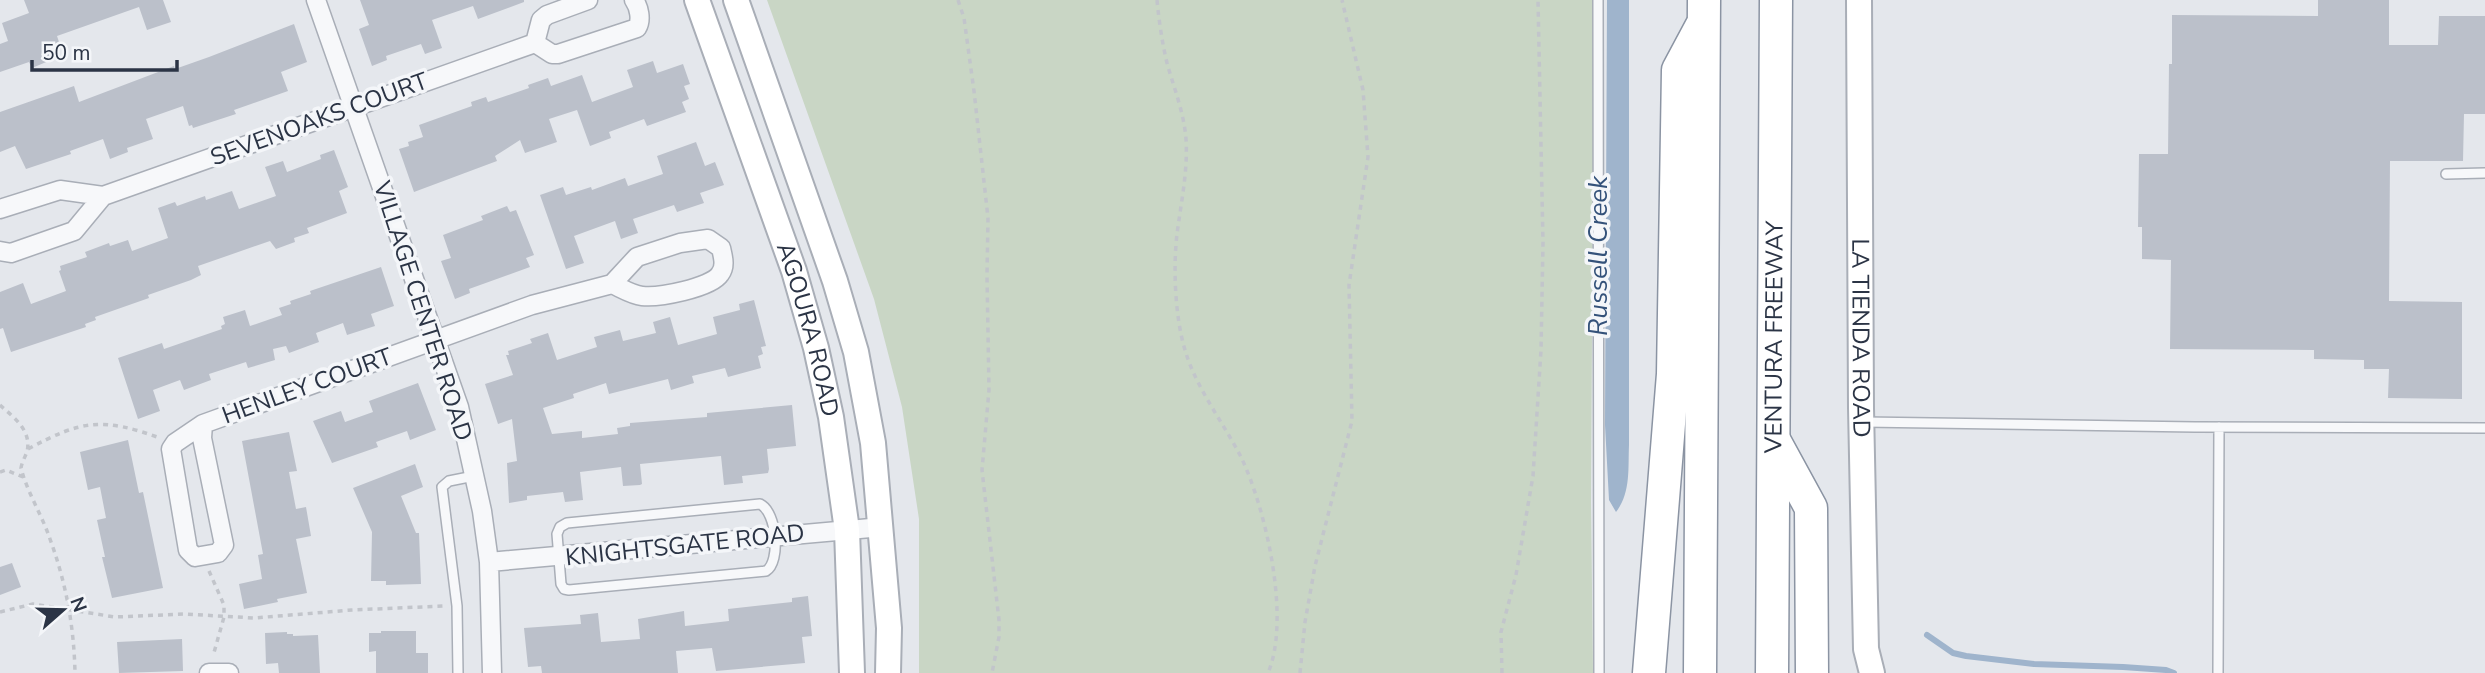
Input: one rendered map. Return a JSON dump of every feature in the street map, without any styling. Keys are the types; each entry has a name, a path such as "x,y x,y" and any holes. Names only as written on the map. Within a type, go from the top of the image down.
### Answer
{"highway":[{"name":"VENTURA FREEWAY","path":"1772,673 1776,0"},
{"path":"1649,673 1673,374 1678,70 1704,11"},
{"path":"1700,673 1704,11"},
{"path":"1773,438 1811,508 1812,673"}],"main road":[{"name":"AGOURA ROAD","path":"698,0 794,271 813,335 831,417 847,530 852,673"},
{"name":"AGOURA ROAD","path":"736,0 835,281 856,352 873,443 882,527 889,628 888,673"},
{"name":"LA TIENDA ROAD","path":"1859,0 1861,422 1866,649 1872,673"}],"street":[{"name":"VILLAGE CENTER ROAD","path":"316,0 459,407 489,562 492,673"},
{"path":"588,0 547,15 541,20 535,43 552,54 558,54 638,27 638,6 634,0"},
{"name":"SEVENOAKS COURT","path":"0,209 60,190 103,196 535,43"},
{"path":"0,251 11,253 74,231 103,196"},
{"path":"708,239 721,248 724,262 720,275 672,294 641,296 612,284 638,257 680,243 708,239"},
{"name":"HENLEY COURT","path":"175,443 203,424 436,339 532,306 612,284"},
{"name":"HENLEY COURT","path":"203,424 202,438 224,545 218,553 206,555"},
{"path":"175,443 171,449 171,459 188,550 195,557 206,555"},
{"name":"KNIGHTSGATE ROAD","path":"489,562 882,527"}],"lane":[{"path":"1598,0 1599,673"},
{"path":"2446,174 2485,173"},
{"path":"1861,422 2485,429"},
{"path":"2218,673 2219,427"},
{"path":"458,673 457,606 442,487 449,481 474,476"},
{"path":"760,505 767,508 771,514 775,536 774,562 772,568 766,571 582,589 565,589 561,584 558,557 557,534 560,527 581,522 760,505"}],"path":[{"path":"958,0 964,18 988,218 986,276 989,390 982,470 999,620 999,637 992,673"},
{"path":"1157,0 1164,51 1186,137 1186,169 1176,248 1181,332 1195,376 1247,470 1260,510 1270,556 1277,617 1277,642 1268,673"},
{"path":"1300,673 1305,622 1315,566 1352,421 1348,302 1368,157 1362,83 1342,0"},
{"path":"1502,673 1501,632 1516,575 1531,490 1541,350 1543,200 1538,0"},
{"path":"0,405 24,428 27,435 27,450 21,468 51,540 70,609 75,673"},
{"path":"27,450 50,437 92,423 128,426 175,443"},
{"path":"0,472 6,470 23,477"},
{"path":"206,555 209,576 224,605 224,617 212,659 218,673"},
{"path":"0,612 33,604 115,617 184,614 254,618 352,610 457,606"}],"green space":[{"path":"767,0 1594,0 1591,502 1593,673 919,673 919,519 902,407 874,299"}],"water":[{"path":"1607,0 1629,0 1629,462 1624,497 1616,512 1609,500 1605,425"}],"building":[{"path":"24,0 163,0 171,22 147,30 139,7 57,36 59,42 46,47 51,60 32,68 29,62 0,72 0,44 8,41 2,23 29,13"},
{"path":"360,0 524,2 478,19 473,6 432,20 442,48 425,54 421,44 386,56 387,60 372,66 359,29 369,25"},
{"path":"2318,0 2389,0 2389,45 2438,45 2439,16 2485,16 2485,114 2464,114 2463,161 2390,161 2389,301 2462,302 2462,399 2388,398 2389,369 2364,369 2364,360 2314,359 2314,350 2170,349 2171,260 2142,259 2142,227 2138,227 2139,154 2168,154 2172,15 2318,16"},
{"path":"294,24 307,62 281,72 288,91 234,110 236,114 193,128 192,125 189,126 183,106 146,119 153,139 127,148 128,152 110,159 103,139 70,151 71,154 26,169 15,146 0,152 0,112 74,86 79,102"},
{"path":"653,61 657,73 683,64 690,84 684,86 689,99 682,102 686,112 647,126 644,119 609,132 611,138 590,146 577,110 549,119 557,142 525,153 520,140 495,156 497,161 414,192 399,149 409,146 408,142 423,137 419,125 472,106 471,102 486,97 488,102 529,88 528,85 548,78 551,86 582,75 592,102 633,87 627,70"},
{"path":"696,142 705,166 715,162 724,185 700,193 704,203 677,212 674,205 633,219 638,233 621,239 615,221 574,236 584,263 566,269 540,195 563,187 566,195 591,187 592,190 625,178 628,186 663,174 657,156"},
{"path":"334,150 348,187 339,191 347,213 307,228 309,233 276,249 270,241 198,266 201,275 191,280 95,317 96,320 85,324 86,327 11,352 3,328 0,329 0,292 23,283 31,304 66,291 59,271 60,266 87,257 85,252 109,243 110,246 128,240 132,251 168,238 158,208 175,202 177,206 205,196 206,200 232,191 239,209 276,196 265,167 283,161 287,172 321,159 320,155"},
{"path":"507,206 510,212 516,210 534,255 526,258 530,267 469,289 470,293 455,299 441,261 451,258 443,235 483,220 481,216"},
{"path":"381,267 394,306 371,314 375,326 347,335 343,323 316,333 319,342 289,353 286,346 273,349 275,360 248,368 246,362 209,374 211,380 184,390 180,380 153,390 160,411 138,419 118,358 162,343 164,349 222,329 221,326 225,324 223,317 245,310 250,326 282,315 279,308 311,294 310,291"},
{"path":"754,300 766,346 761,347 763,354 758,356 761,368 728,377 725,368 692,376 694,383 671,390 668,379 609,394 606,383 573,394 574,398 543,408 552,434 582,431 582,438 618,434 617,428 630,426 630,423 707,417 707,413 792,405 796,446 767,449 768,473 742,476 743,483 724,485 721,456 640,464 640,485 623,486 621,467 580,472 583,500 565,502 563,492 527,496 527,500 509,503 507,463 517,461 512,419 498,424 485,384 513,375 506,355 509,355 508,351 532,343 530,339 548,333 557,360 597,347 594,337 620,330 623,341 656,333 653,322 670,317 678,345 717,334 713,317 740,310 739,304"},
{"path":"418,383 436,430 410,440 407,431 376,442 378,447 332,463 313,421 341,411 345,422 373,412 369,401"},
{"path":"289,432 297,471 289,472 296,509 306,507 311,536 296,539 307,593 244,609 239,584 262,579 258,555 263,554 242,441"},
{"path":"128,440 139,493 143,492 163,588 112,598 97,520 106,518 100,487 88,490 80,452"},
{"path":"415,464 423,487 401,496 416,533 419,533 421,584 386,585 386,581 371,581 372,532 353,488"},
{"path":"12,563 21,587 0,595 0,567"},
{"path":"808,596 812,636 802,637 805,663 716,671 712,648 676,651 678,673 542,673 541,666 528,667 524,628 581,624 580,615 598,613 601,642 640,639 638,619 684,611 685,626 729,621 728,609 792,602 792,598"},
{"path":"416,631 416,653 428,653 428,673 376,673 376,651 369,652 369,633"},
{"path":"287,632 293,636 318,635 320,673 279,673 278,663 266,664 265,633"},
{"path":"182,639 183,671 119,673 117,642"}],"waterway":[{"path":"1927,635 1953,653 1966,656 2034,664 2123,667 2174,673"}],"water label":[{"name":"Russell Creek","path":"1598,256"}]}
